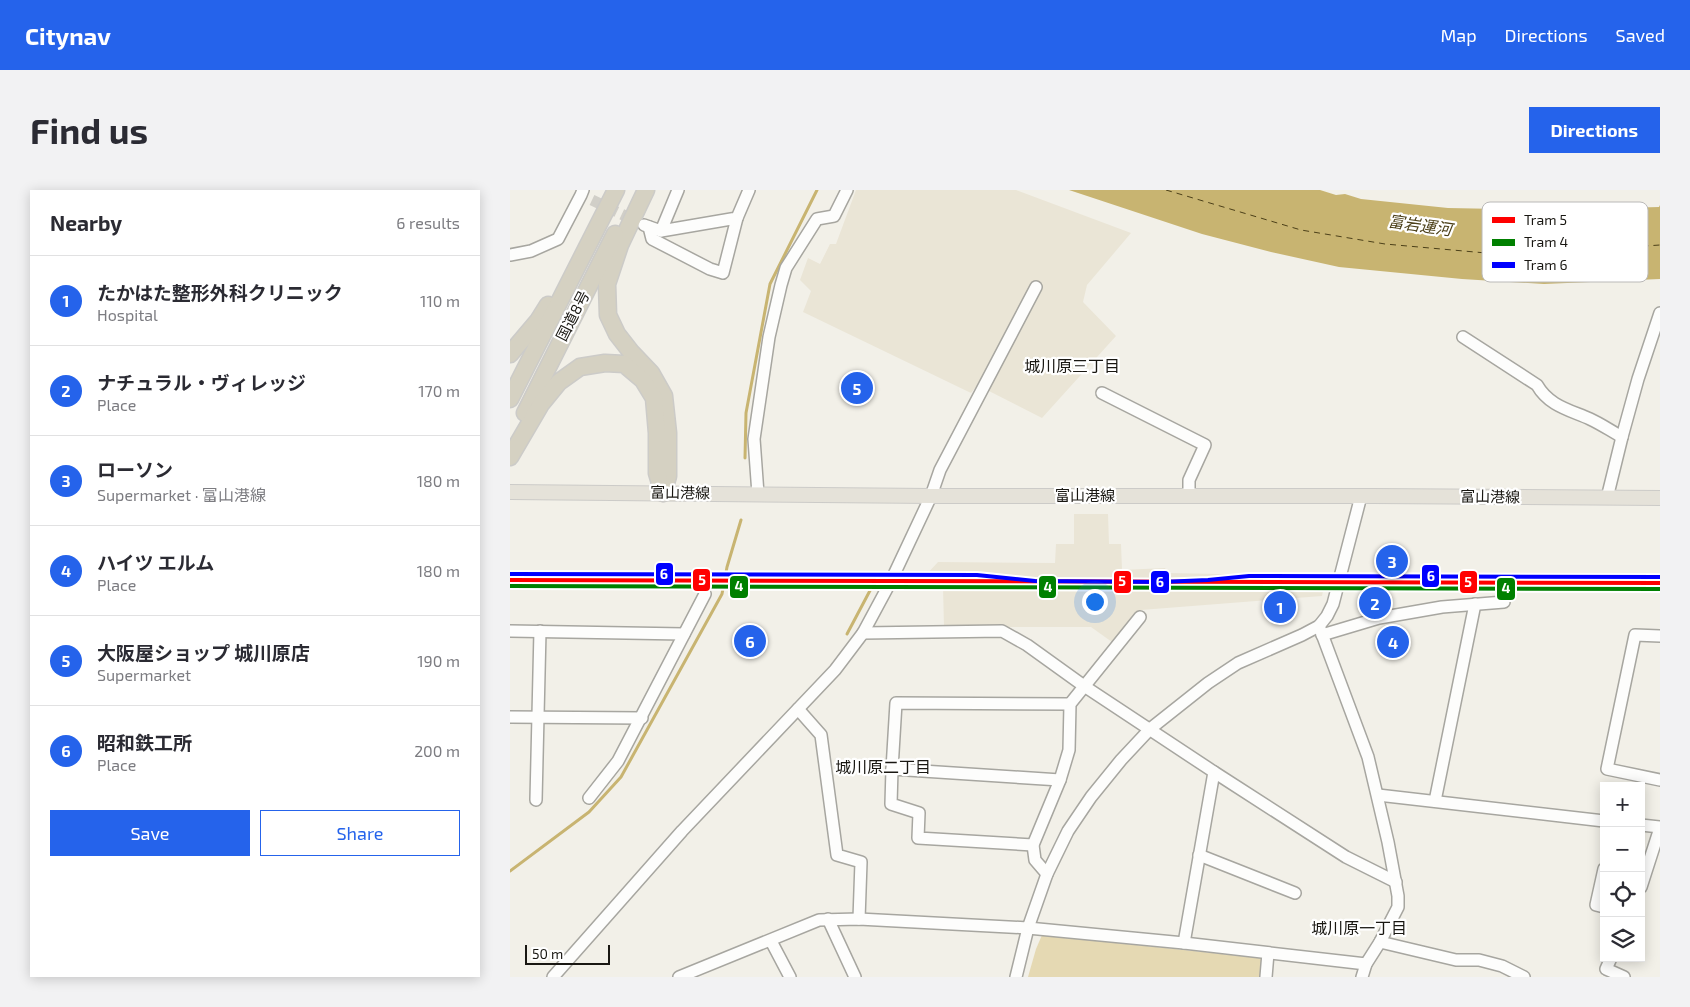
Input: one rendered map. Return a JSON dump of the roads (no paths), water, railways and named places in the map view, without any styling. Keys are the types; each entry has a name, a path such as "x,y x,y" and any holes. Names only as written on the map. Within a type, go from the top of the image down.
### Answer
{"highway":[{"name":"国道8号","path":"510,400 616,190"},
{"name":"国道8号","path":"511,450 559,343 638,190"},
{"path":"646,190 620,244 607,284 608,315 617,334 651,373 664,396 668,433 668,476 663,493"},
{"path":"510,354 538,320 595,230"},
{"path":"511,450 541,404 559,382 580,367 604,362 624,364 644,380 654,398 657,433 657,473 663,493"}],"main road":[{"name":"富山港線","path":"510,492 931,496 1660,498"}],"street":[{"path":"661,231 678,190"},
{"path":"737,218 661,231 647,226 652,240 710,270 723,273 737,218 749,190"},
{"path":"758,494 754,440 769,337 781,285 786,268 817,218 834,216 847,190"},
{"path":"510,255 531,252 558,239 585,195"},
{"path":"553,977 682,832 835,670 863,633 891,581 931,496 940,470 1036,287"},
{"path":"1607,498 1622,437 1660,313"},
{"path":"1463,337 1537,385 1543,395 1572,413 1590,419 1622,437"},
{"path":"1102,393 1205,445 1189,480 1189,496"},
{"path":"1361,496 1333,604 1320,630 1368,757 1378,795 1398,896 1398,907 1366,964 1362,977"},
{"path":"589,798 618,761 705,594"},
{"path":"1016,977 1028,928 1047,874 1068,831 1090,797 1120,760 1150,729 1225,670 1302,635 1320,630 1442,607 1504,602"},
{"path":"1435,801 1475,604"},
{"path":"1047,874 1035,860 1033,845 1060,780 1069,750 1070,704 1140,617"},
{"path":"510,631 684,634"},
{"path":"536,800 540,631"},
{"path":"863,633 1002,631 1027,645 1084,686 1150,729 1166,742 1346,857 1396,882"},
{"path":"1660,636 1635,635 1607,769 1660,780"},
{"path":"1033,845 918,838 919,812 891,804 896,703 1070,704"},
{"path":"798,710 821,735 837,855 861,862 859,919"},
{"path":"510,718 642,718"},
{"path":"892,769 1060,780"},
{"path":"1184,943 1214,772"},
{"path":"1378,795 1600,821"},
{"path":"1645,826 1660,828 1645,875"},
{"path":"1199,856 1295,893"},
{"path":"1600,887 1596,905 1600,906"},
{"path":"828,919 855,977"},
{"path":"680,977 819,920 828,919 1028,928 1184,943 1366,964"},
{"path":"770,941 790,977"},
{"path":"1380,942 1456,960 1478,960 1502,966 1524,977"},
{"path":"1266,977 1268,953"},
{"path":"1606,968 1624,977"}],"water":[{"name":"富岩運河","path":"1069,190 1320,190 1361,199 1448,208 1482,209 1482,280 1339,267 1202,234"},
{"name":"富岩運河","path":"1660,205 1660,279 1648,280 1648,207 1659,207"},
{"name":"富岩運河","path":"1511,282 1590,282 1544,284"}],"waterway":[{"path":"745,458 746,413 770,284 817,190"},
{"path":"510,871 589,812 621,777 722,594 727,567 741,520"},
{"path":"847,634 874,583"}],"tunnel":[{"path":"592,200 638,222"}],"tram line":[{"name":"6","path":"510,574 977,575 1035,581 1161,582 1249,576 1660,577"},
{"name":"5","path":"510,580 1660,583"},
{"name":"4","path":"510,586 1660,589"}],"place":[{"name":"大阪屋ショップ 城川原店","path":"857,388"},
{"name":"ローソン","path":"1392,561"},
{"name":"ナチュラル・ヴィレッジ","path":"1375,603"},
{"name":"たかはた整形外科クリニック","path":"1280,607"},
{"name":"昭和鉄工所","path":"750,641"},
{"name":"ハイツ エルム","path":"1393,642"}],"district":[{"name":"城川原三丁目","path":"1072,366"},
{"name":"城川原二丁目","path":"883,767"},
{"name":"城川原一丁目","path":"1359,928"}]}
